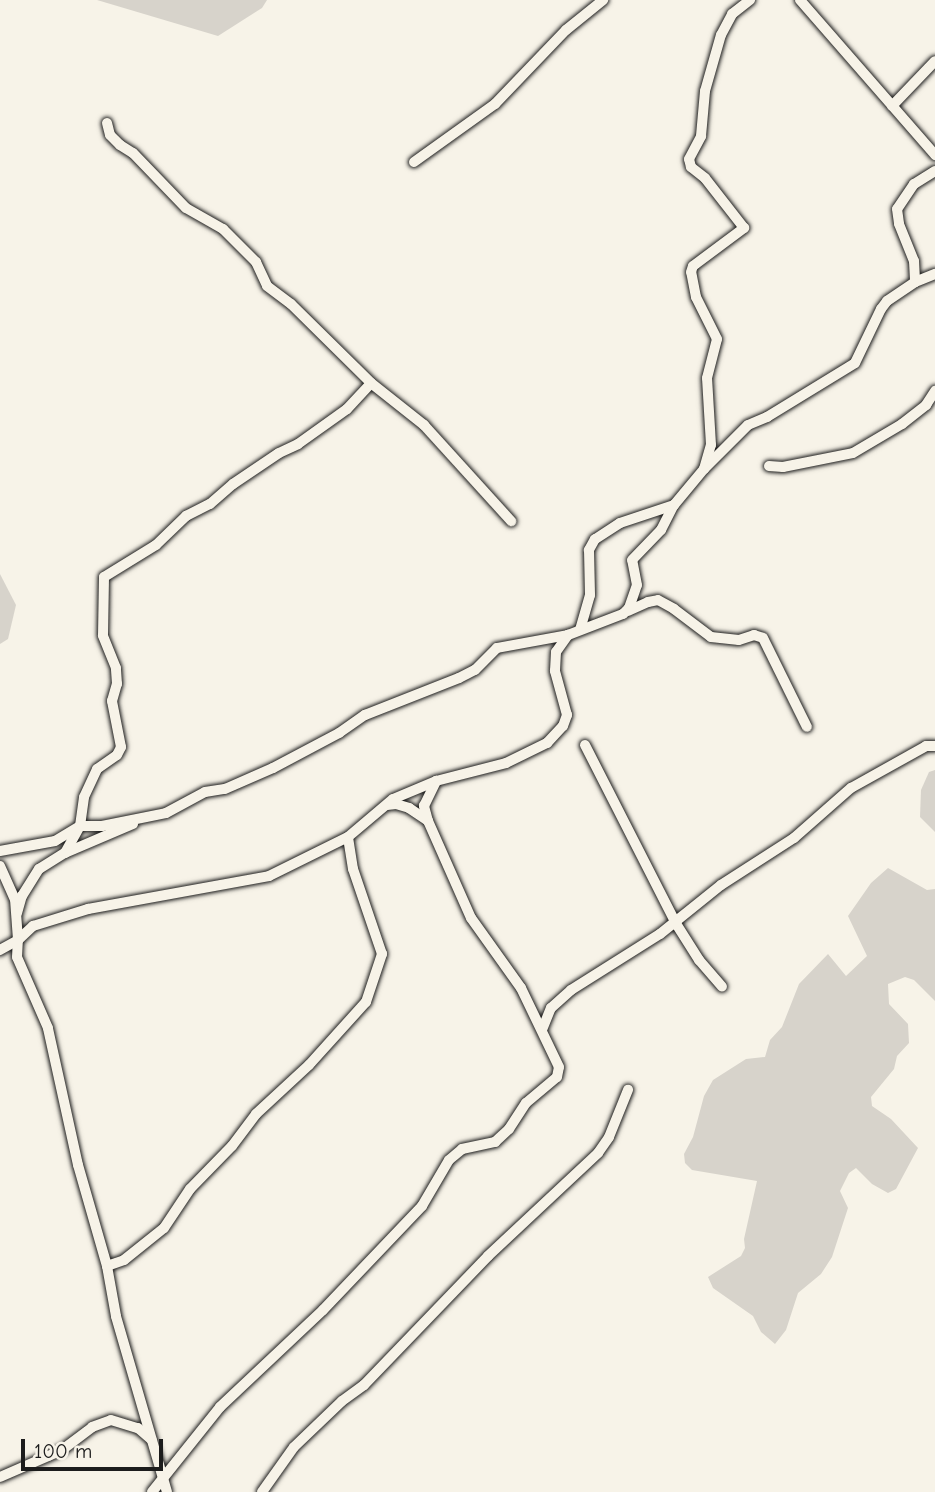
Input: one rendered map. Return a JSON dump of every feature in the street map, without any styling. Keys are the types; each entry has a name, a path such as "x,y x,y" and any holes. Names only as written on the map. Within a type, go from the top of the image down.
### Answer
{"street":[{"path":"414,162 495,104 581,15 603,0"},
{"path":"704,469 711,445 707,378 716,340 696,298 691,272 693,266 744,228 705,178 691,167 690,159 701,136 705,91 721,35 732,14 750,0"},
{"path":"800,0 935,155"},
{"path":"892,106 935,61"},
{"path":"107,122 110,135 120,145 132,153 186,208 223,229 256,262 267,286 291,304 371,383 424,425 511,521"},
{"path":"915,282 914,261 899,224 897,209 914,184 935,171"},
{"path":"622,614 634,599 636,585 632,560 661,530 674,505 704,469 748,425 767,417 855,363 887,301 915,282 935,274"},
{"path":"65,853 80,826 89,783 97,769 117,755 121,747 112,701 117,684 116,668 103,635 104,577 156,545 186,516 210,504 233,484 279,453 298,444 347,409 371,383"},
{"path":"769,466 783,467 853,453 880,439 926,405 935,391"},
{"path":"580,629 590,596 589,550 595,539 620,523 674,505"},
{"path":"0,851 55,841 80,826 166,813 205,792 225,789 272,768 339,733 365,715 459,678 475,670 498,648 568,635 648,601 658,600 674,609 711,638 739,640 754,635 763,638 807,727"},
{"path":"0,950 18,940 33,926 88,909 269,876 348,837 383,806 436,781 506,763 557,735 567,715 554,659 568,635"},
{"path":"585,745 675,922 699,960 722,986"},
{"path":"542,1030 551,1007 561,997 675,922 721,886 794,838 851,788 917,750 935,746"},
{"path":"152,1492 220,1407 323,1310 422,1206 449,1160 462,1149 495,1142 509,1129 526,1104 557,1076 559,1067 521,988 471,918 428,821 424,806 436,781"},
{"path":"383,806 396,804 409,808 428,821"},
{"path":"17,913 22,896 39,869 65,853 146,818"},
{"path":"107,1266 124,1261 164,1228 190,1189 226,1153 256,1114 309,1065 366,1002 382,954 353,869 348,837"},
{"path":"0,866 15,899 17,957 48,1028 78,1165 107,1266 116,1316 167,1492"},
{"path":"262,1492 294,1447 342,1401 364,1385 488,1256 598,1153 608,1137 628,1090"},
{"path":"0,1476 62,1450 92,1427 111,1420 138,1428 154,1442"}],"shaded area":[{"path":"97,0 267,0 262,8 218,36"},
{"path":"0,574 16,605 8,639 0,644"},
{"path":"935,770 935,832 920,817 921,790 929,772"},
{"path":"888,868 927,890 935,889 935,1001 914,980 905,977 888,984 889,1004 908,1024 909,1043 897,1056 894,1069 871,1097 872,1106 891,1119 918,1148 896,1189 888,1193 872,1184 856,1168 849,1173 840,1191 848,1208 832,1257 821,1274 798,1293 786,1330 775,1344 761,1332 753,1316 713,1288 708,1277 741,1256 745,1248 744,1239 757,1181 692,1170 685,1163 684,1154 693,1137 704,1096 713,1080 746,1059 765,1057 770,1040 782,1027 799,984 828,954 846,976 867,956 848,916 871,883"}]}
